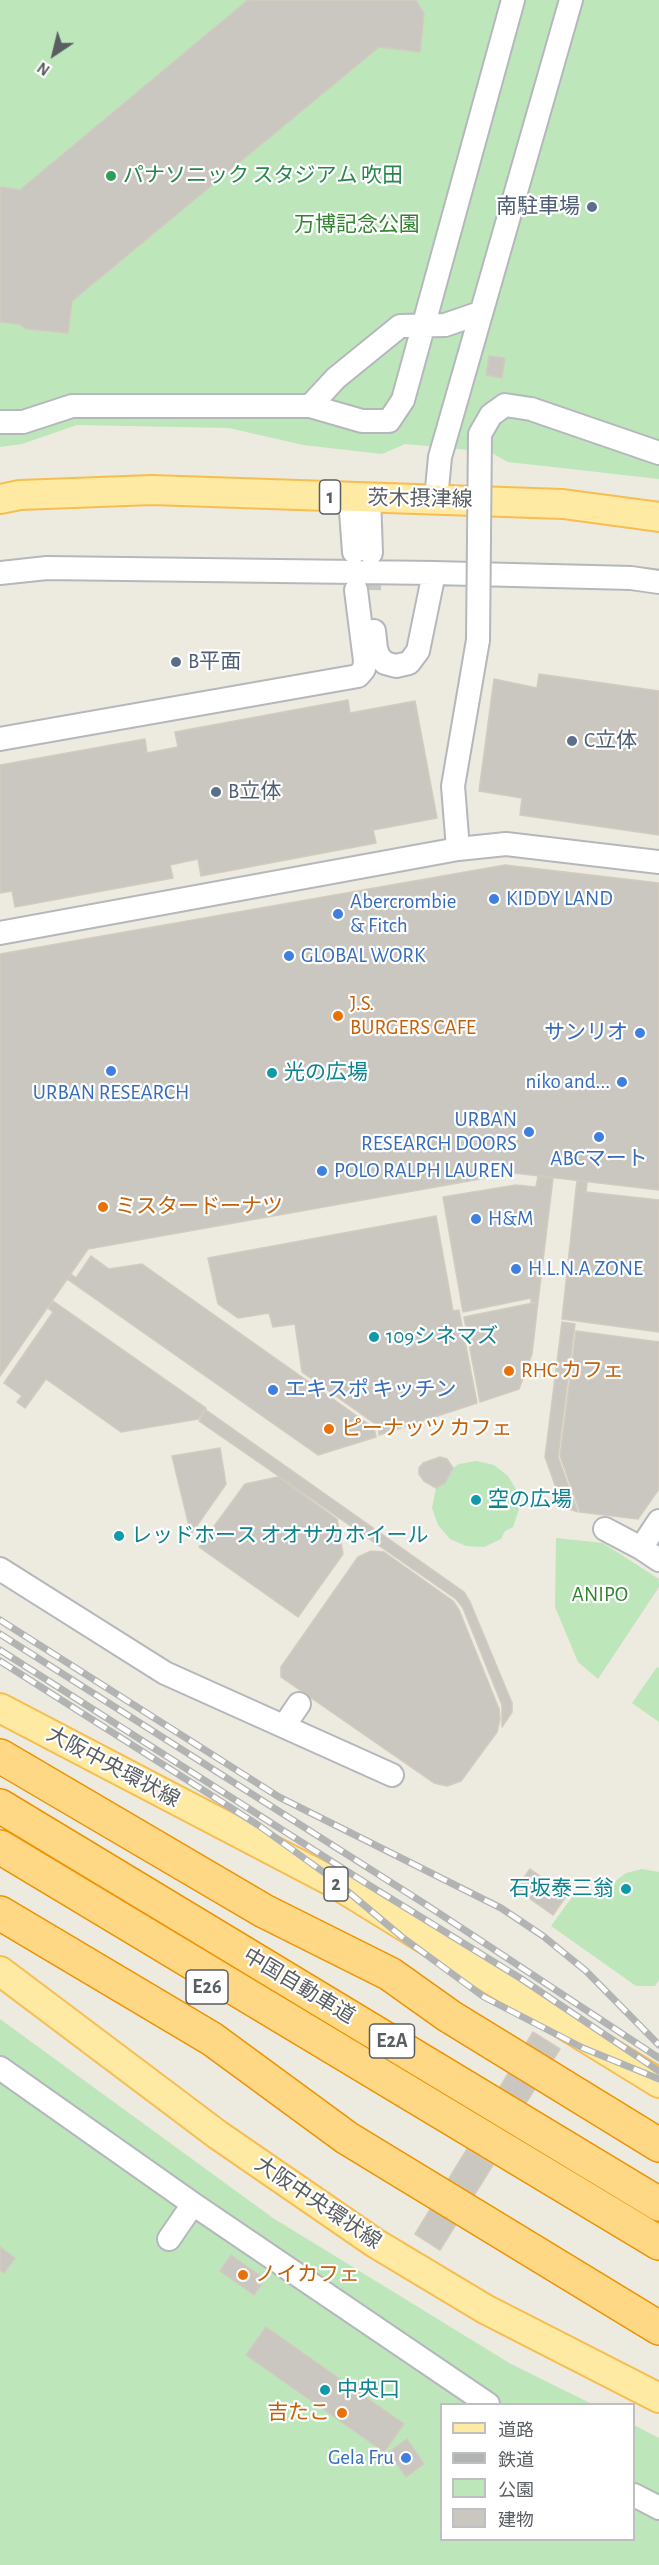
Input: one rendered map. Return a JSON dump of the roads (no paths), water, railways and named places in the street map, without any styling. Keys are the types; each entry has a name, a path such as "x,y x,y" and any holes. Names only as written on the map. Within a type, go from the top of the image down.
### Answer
{"highway":[{"path":"0,1756 264,1911 390,1974 449,2016 659,2145"},
{"name":"E2A","path":"0,1789 20,1801 124,1880"},
{"name":"中国自動車道","path":"0,1806 659,2204"},
{"name":"中国自動車道","path":"0,1848 659,2243"},
{"name":"E26","path":"0,1873 118,1941 417,2098"},
{"path":"0,1913 212,2039 347,2138"},
{"path":"0,1935 202,2058 347,2138 659,2328"}],"main road":[{"name":"茨木摂津線","path":"0,499 20,495 152,490 563,504 659,517"},
{"name":"大阪中央環状線","path":"0,1708 331,1881 659,2083"},
{"name":"大阪中央環状線","path":"0,1971 235,2147 375,2243 486,2309 659,2398"},
{"path":"0,1982 86,2037"}],"lane":[{"path":"0,422 23,422 72,406 310,406 362,421 389,421 403,400 513,0"},
{"path":"436,499 440,457 570,0"},
{"path":"310,406 336,378 400,326 445,325 480,313"},
{"path":"458,849 453,786 478,640 480,434 491,415 505,405 531,409 659,453"},
{"path":"360,498 362,553"},
{"path":"0,573 47,568 434,573 631,578 659,582"},
{"path":"0,739 358,676 364,669 365,661 363,590 379,657 385,663 396,666 409,663 417,651 434,573"},
{"path":"0,933 458,849 506,844 659,862"},
{"path":"604,1529 650,1554 659,1521"},
{"path":"0,1569 165,1673 392,1775"},
{"path":"284,1726 299,1704"},
{"path":"0,2068 193,2204 487,2403"},
{"path":"169,2239 193,2204"},
{"path":"635,2496 659,2508"}],"tunnel":[{"path":"370,590 371,553"}],"railway":[{"path":"0,1620 279,1797 501,1908 543,1936 586,1971 659,2045"},
{"path":"0,1634 425,1904 659,2058"},
{"path":"0,1650 364,1882 520,1978 659,2071"},
{"path":"0,1661 258,1825 333,1879 402,1937 484,1997 583,2048 659,2079"}],"place":[{"name":"パナソニック スタジアム 吹田","path":"111,176"},
{"name":"南駐車場","path":"592,207"},
{"name":"B平面","path":"176,662"},
{"name":"C立体","path":"572,741"},
{"name":"B立体","path":"216,792"},
{"name":"KIDDY LAND","path":"494,899"},
{"name":"Abercrombie & Fitch","path":"338,914"},
{"name":"GLOBAL WORK","path":"289,956"},
{"name":"J.S. BURGERS CAFE","path":"338,1016"},
{"name":"サンリオ","path":"640,1033"},
{"name":"URBAN RESEARCH","path":"111,1071"},
{"name":"光の広場","path":"272,1073"},
{"name":"niko and...","path":"622,1082"},
{"name":"URBAN RESEARCH DOORS","path":"529,1132"},
{"name":"ABCマート","path":"599,1137"},
{"name":"POLO RALPH LAUREN","path":"322,1171"},
{"name":"ミスタードーナツ","path":"103,1207"},
{"name":"H&M","path":"476,1219"},
{"name":"H.L.N.A ZONE","path":"516,1269"},
{"name":"109シネマズ","path":"374,1337"},
{"name":"RHC カフェ","path":"509,1371"},
{"name":"エキスポ キッチン","path":"273,1390"},
{"name":"ピーナッツ カフェ","path":"329,1429"},
{"name":"空の広場","path":"476,1500"},
{"name":"レッドホース オオサカホイール","path":"119,1536"},
{"name":"石坂泰三翁","path":"626,1889"},
{"name":"ノイカフェ","path":"243,2275"},
{"name":"中央口","path":"325,2390"},
{"name":"吉たこ","path":"342,2413"},
{"name":"Gela Fru","path":"406,2458"}],"park label":[{"name":"万博記念公園","path":"357,225"},
{"name":"ANIPO","path":"600,1595"}]}
